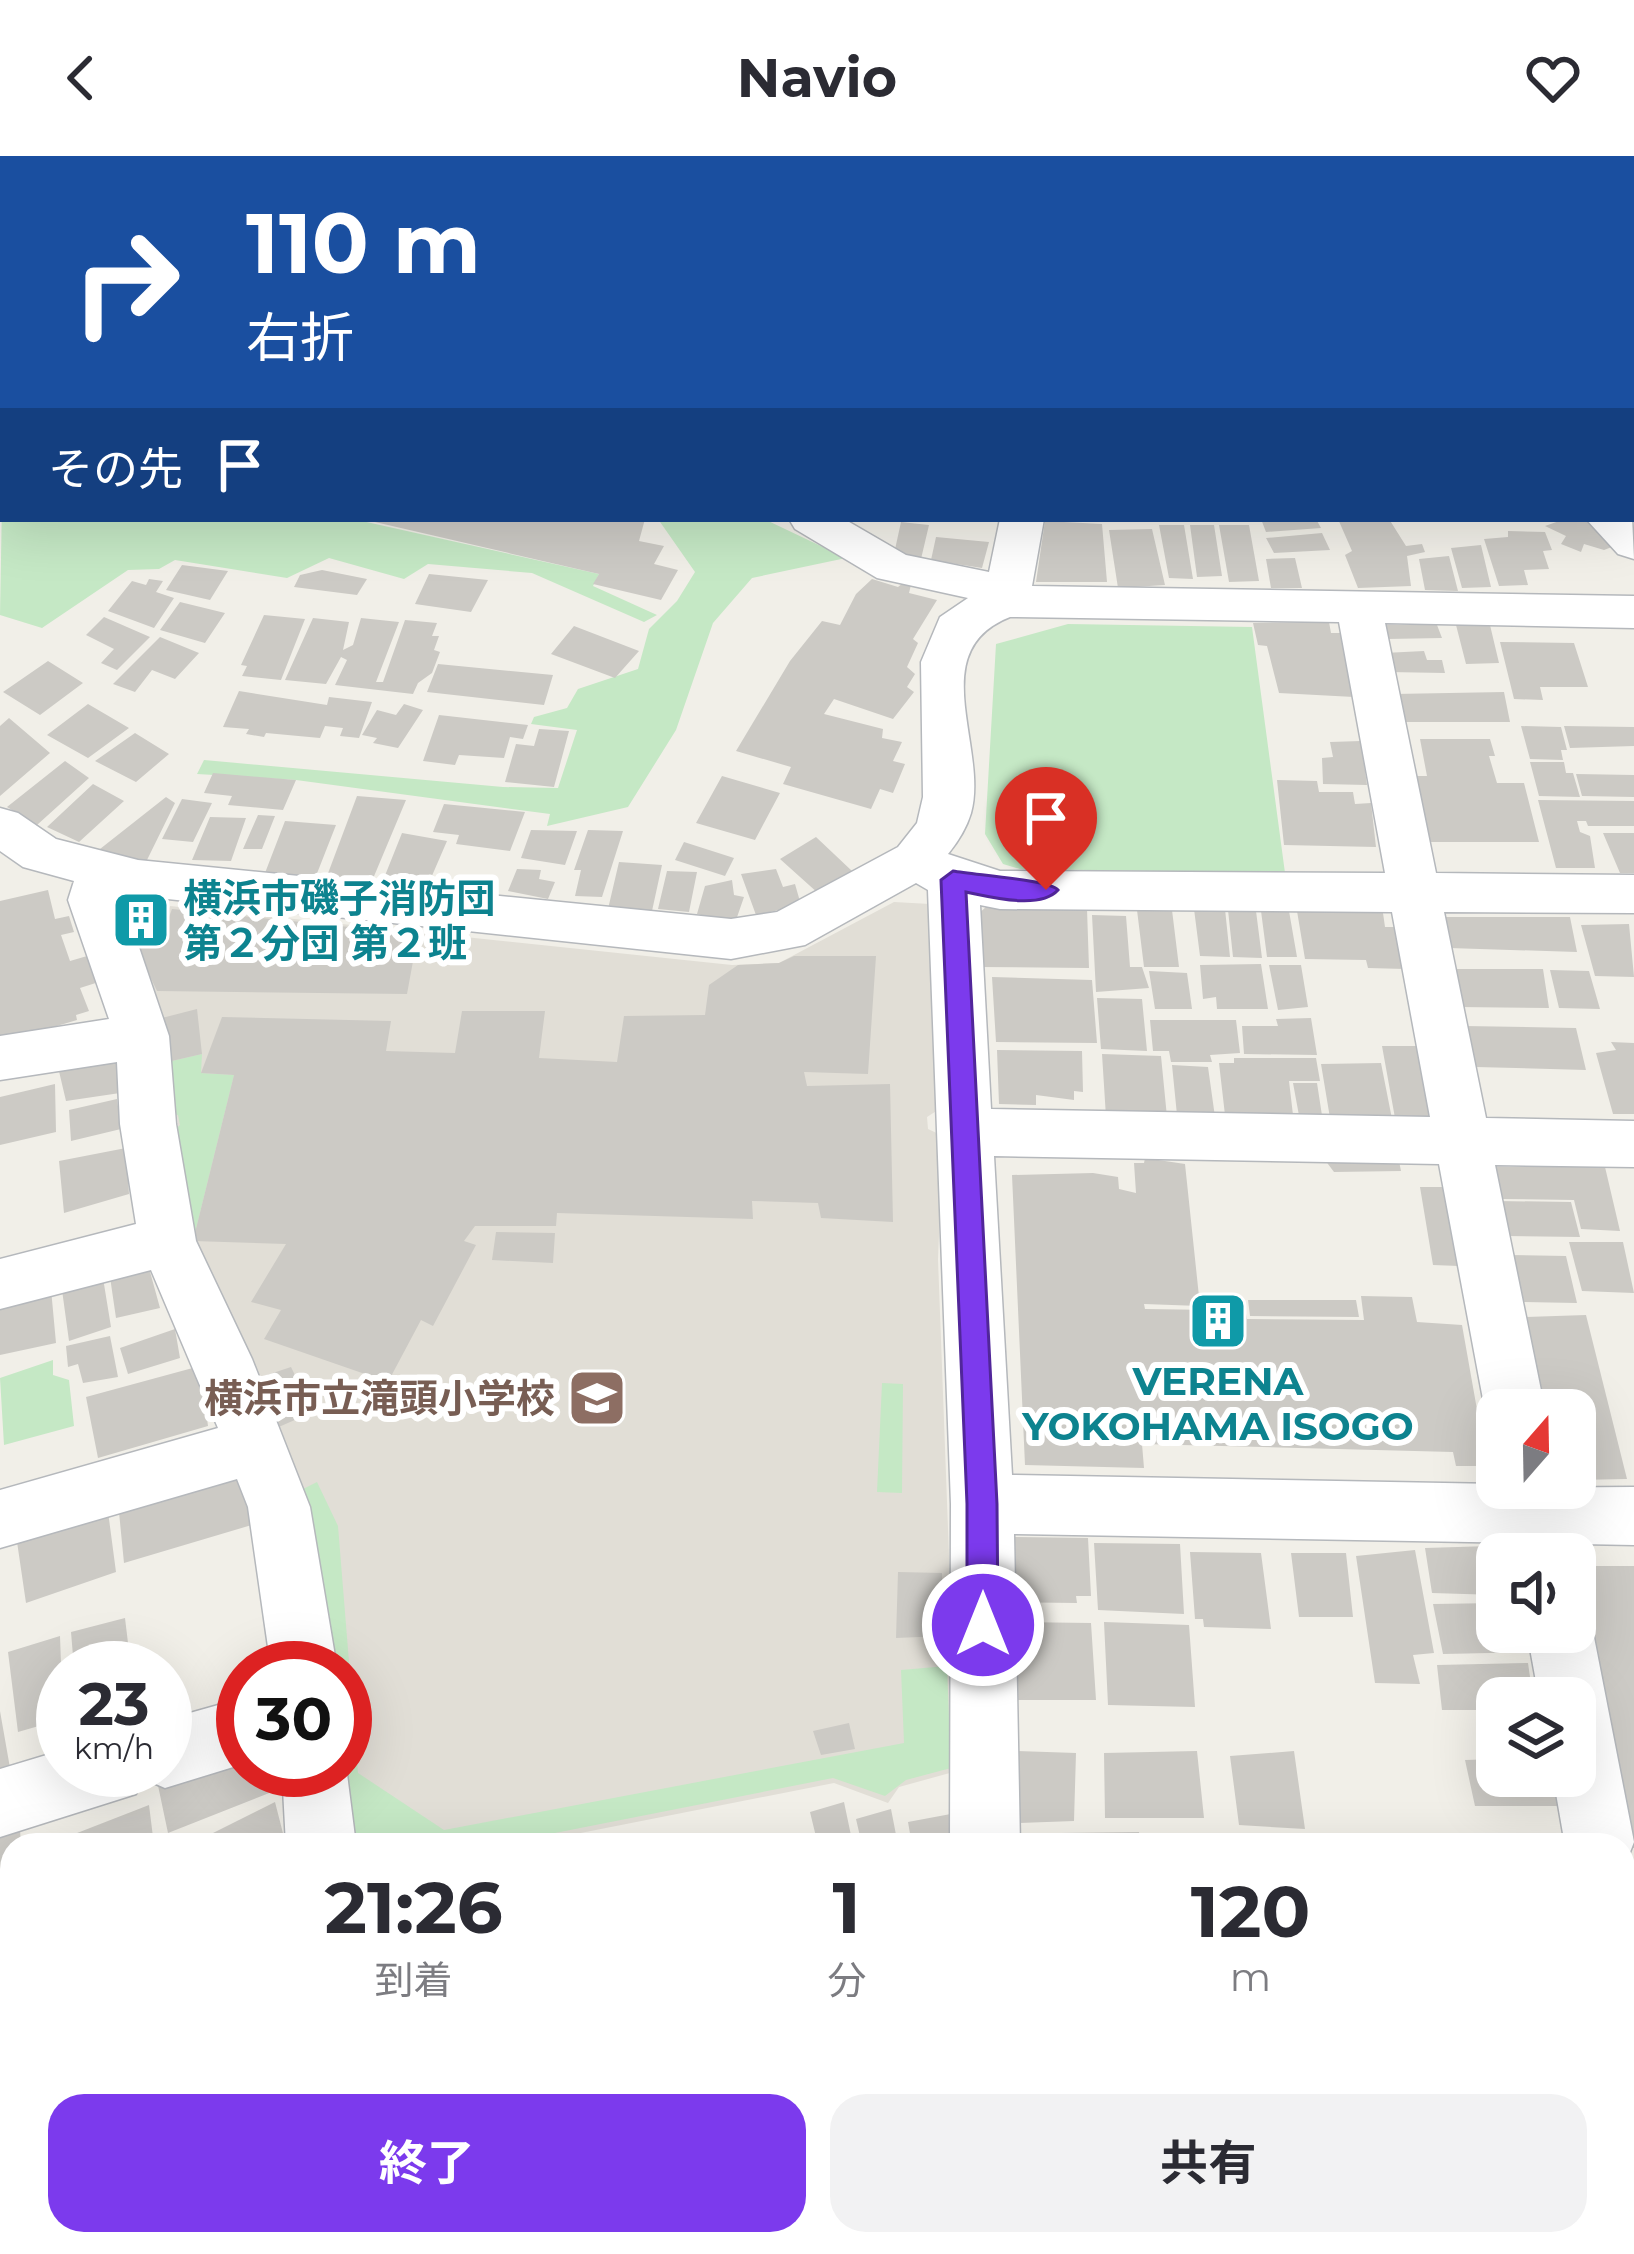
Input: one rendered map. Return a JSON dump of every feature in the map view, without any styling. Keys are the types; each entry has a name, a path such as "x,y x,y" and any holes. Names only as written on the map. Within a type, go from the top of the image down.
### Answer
{"street":[{"path":"817,522 893,567 992,588 1006,601"},
{"path":"1006,601 1021,522"},
{"path":"1611,522 1634,544"},
{"path":"986,1833 982,1504 967,1132 934,870 947,812 944,648 960,623 1006,601 1634,612"},
{"path":"1359,608 1511,1389"},
{"path":"3,832 41,854 109,874 731,939 787,931 934,870 1000,890 1634,894"},
{"path":"109,874 96,888 94,900 142,1036 148,1124 167,1241 222,1359 252,1448 279,1507 300,1641"},
{"path":"0,1058 142,1036"},
{"path":"967,1132 1634,1144"},
{"path":"0,1284 167,1241"},
{"path":"0,1519 252,1448"},
{"path":"982,1504 1538,1519 1634,1516"},
{"path":"0,1803 36,1792"},
{"path":"318,1797 320,1833"},
{"path":"1591,1797 1598,1833"}],"shaded area":[{"name":"横浜市立滝頭小学校","path":"894,902 930,904 941,1108 927,1117 928,1129 943,1136 938,1259 957,1771 899,1787 888,1803 834,1783 581,1833 336,1833 341,1797 372,1797 372,1641 335,1641 216,1312 166,1136 178,1126 177,1116 163,1112 124,946 154,944 170,906 732,965 779,963"}],"green space":[{"path":"2,522 366,522 599,574 593,586 657,615 644,622 532,573 428,564 404,579 329,558 287,578 175,560 159,569 128,570 42,628 0,615"},
{"path":"660,522 770,522 846,558 752,578 713,623 676,730 628,807 547,826 550,814 296,780 197,774 204,760 558,788 577,730 531,724 534,717 567,708 578,689 638,669 649,629 677,601 695,572"},
{"path":"1068,624 1252,627 1285,873 1020,869 1003,864 985,834 996,644"},
{"path":"202,1054 201,1073 234,1075 193,1241 169,1135 180,1125 178,1115 164,1112 163,1063"},
{"path":"53,1360 53,1375 69,1380 74,1426 4,1445 0,1378"},
{"path":"882,1383 903,1384 902,1493 877,1492"},
{"path":"317,1482 338,1526 347,1641 329,1641 299,1491"},
{"path":"947,1666 951,1768 906,1780 885,1796 833,1778 555,1833 340,1833 341,1797 372,1797 372,1782 444,1830 904,1743 901,1670"}],"building":[{"path":"375,522 644,522 639,541 664,546 654,564 678,570 661,600 593,584 599,574"},
{"path":"901,522 929,525 921,559 894,554"},
{"path":"1045,522 1102,524 1107,582 1036,582"},
{"path":"1262,522 1318,522 1321,528 1266,532"},
{"path":"1339,522 1391,522 1406,546 1422,544 1425,552 1407,556 1411,586 1358,588 1345,555 1352,551"},
{"path":"1594,522 1617,545 1604,550 1584,544 1581,552 1561,544 1566,536 1545,526"},
{"path":"1159,525 1184,525 1193,579 1169,578"},
{"path":"1190,525 1214,525 1222,576 1197,577"},
{"path":"1219,525 1249,525 1259,581 1229,582"},
{"path":"1152,529 1165,585 1118,588 1109,530"},
{"path":"1508,531 1545,532 1552,550 1543,551 1549,569 1524,570 1528,585 1499,586 1484,539 1508,537"},
{"path":"1322,533 1330,550 1274,553 1266,538"},
{"path":"936,537 989,542 982,568 931,560"},
{"path":"1481,545 1491,587 1462,588 1451,548"},
{"path":"1449,556 1458,591 1425,590 1419,559"},
{"path":"1295,558 1302,588 1271,588 1266,559"},
{"path":"182,565 228,571 210,600 166,590"},
{"path":"322,570 367,579 357,595 294,587 300,575"},
{"path":"429,574 488,580 471,612 415,604"},
{"path":"149,579 163,581 156,592 174,598 154,628 108,611 132,581 146,585"},
{"path":"872,579 898,587 911,585 909,593 937,600 913,639 918,643 907,667 915,674 907,687 914,692 893,719 834,699 824,714 883,729 882,738 902,742 893,761 905,764 893,793 880,789 871,809 783,784 791,767 736,751 790,661 822,621 840,625 856,594"},
{"path":"180,602 225,613 205,643 160,630"},
{"path":"264,615 305,619 281,680 242,676 247,666 241,665"},
{"path":"104,617 150,637 117,670 101,663 114,649 86,635"},
{"path":"313,618 349,622 343,650 353,645 361,618 399,622 376,682 383,682 405,620 437,623 432,636 439,636 434,650 440,652 432,673 418,683 413,694 335,685 347,660 341,657 326,684 285,680"},
{"path":"1329,622 1331,633 1341,633 1354,697 1279,693 1267,646 1258,645 1253,623"},
{"path":"1385,625 1437,625 1442,638 1387,639"},
{"path":"1456,625 1490,625 1499,663 1466,664"},
{"path":"574,626 639,651 615,678 551,654"},
{"path":"160,637 199,653 175,679 152,670 135,692 113,684"},
{"path":"1500,642 1574,643 1588,687 1540,687 1543,700 1514,699"},
{"path":"1424,651 1427,660 1442,660 1445,673 1388,672 1384,653"},
{"path":"48,661 83,683 40,715 3,692"},
{"path":"438,664 553,675 544,705 427,692"},
{"path":"239,691 327,705 329,697 372,702 359,738 340,736 343,728 325,726 320,738 266,733 264,737 246,734 249,729 223,727"},
{"path":"1504,692 1510,722 1401,722 1394,694"},
{"path":"88,704 129,728 88,758 47,735"},
{"path":"404,704 423,710 398,748 373,743 377,738 362,735 377,710 396,715"},
{"path":"439,715 528,725 523,739 510,737 504,758 459,755 455,765 423,761"},
{"path":"9,718 50,753 0,796 0,726"},
{"path":"1521,726 1561,727 1567,750 1561,750 1563,760 1530,759"},
{"path":"1564,726 1634,727 1634,746 1570,748"},
{"path":"539,729 569,731 554,787 505,782 516,744 534,746"},
{"path":"135,733 169,754 136,782 95,761"},
{"path":"1420,739 1490,739 1495,756 1489,756 1497,783 1524,783 1539,842 1430,842 1416,776 1427,776"},
{"path":"1361,741 1367,785 1323,784 1322,758 1333,757 1330,742"},
{"path":"65,761 89,778 37,825 7,807"},
{"path":"1530,762 1564,762 1566,773 1573,773 1580,797 1539,796"},
{"path":"213,773 296,780 283,810 228,805 232,796 204,793"},
{"path":"1576,774 1634,775 1634,797 1582,796"},
{"path":"722,776 780,793 755,840 696,823"},
{"path":"1277,780 1317,781 1319,792 1353,792 1355,804 1371,803 1376,847 1284,845"},
{"path":"93,784 124,801 79,842 47,827"},
{"path":"357,796 406,800 372,881 327,876"},
{"path":"166,797 175,803 147,860 121,860 100,849"},
{"path":"182,799 212,803 193,842 162,839"},
{"path":"1538,800 1634,801 1634,826 1588,826 1586,821 1577,821 1580,832 1590,836 1595,868 1556,868"},
{"path":"444,804 525,812 510,851 456,844 459,835 433,832"},
{"path":"258,815 275,816 262,849 243,849"},
{"path":"210,817 246,818 231,861 192,860"},
{"path":"285,821 336,825 316,876 265,873"},
{"path":"531,830 577,831 565,865 521,858"},
{"path":"588,830 623,831 602,897 575,896 581,870 574,870"},
{"path":"402,833 447,841 428,885 384,878"},
{"path":"1603,833 1634,833 1634,873 1620,873"},
{"path":"816,837 852,871 819,894 780,859"},
{"path":"684,842 734,858 725,876 675,860"},
{"path":"619,862 662,865 652,911 608,909"},
{"path":"517,869 541,870 539,879 555,882 548,899 508,891"},
{"path":"776,869 783,887 795,884 801,905 756,915 741,874"},
{"path":"667,871 697,872 689,912 658,909"},
{"path":"732,880 734,895 744,897 735,923 697,914 705,886"},
{"path":"48,890 55,919 69,916 74,932 61,935 70,961 94,954 102,981 80,988 89,1011 76,1015 77,1020 50,1028 51,1032 0,1038 0,901"},
{"name":"横浜市磯子消防団 第２分団 第２班","path":"131,901 163,905 150,939 120,935"},
{"path":"987,906 1087,909 1089,968 979,967 975,917"},
{"path":"172,909 418,934 407,994 157,991 136,947 159,944"},
{"path":"1194,909 1225,909 1230,957 1200,956"},
{"path":"1137,910 1172,910 1179,967 1144,967"},
{"path":"1228,910 1256,911 1262,958 1233,957"},
{"path":"1261,911 1289,911 1297,957 1267,957"},
{"path":"1297,911 1383,913 1385,927 1397,927 1405,969 1368,968 1366,960 1305,959"},
{"path":"1092,915 1126,916 1130,967 1142,967 1149,988 1096,992"},
{"path":"1445,917 1570,917 1577,952 1449,948"},
{"path":"1629,924 1634,977 1595,976 1581,925"},
{"path":"794,956 876,956 868,1074 804,1072 807,1086 890,1084 893,1222 821,1218 818,1203 752,1201 753,1219 557,1213 556,1226 475,1226 464,1241 476,1245 433,1326 421,1320 388,1382 264,1339 281,1310 251,1302 286,1244 193,1241 234,1075 201,1073 222,1017 391,1021 386,1051 455,1053 462,1011 545,1011 539,1058 617,1062 624,1016 705,1015 709,985 738,965 779,963"},
{"path":"1261,964 1268,1009 1217,1009 1216,997 1203,999 1200,965"},
{"path":"1269,965 1301,965 1308,1007 1278,1010"},
{"path":"1448,969 1543,969 1549,1008 1458,1007"},
{"path":"1550,970 1589,971 1600,1009 1559,1008"},
{"path":"1149,971 1187,973 1192,1009 1155,1009"},
{"path":"992,977 1092,980 1097,1043 996,1042"},
{"path":"1097,998 1142,999 1147,1051 1101,1049"},
{"path":"197,1009 202,1054 163,1063 158,1019"},
{"path":"1311,1018 1317,1055 1244,1054 1242,1026 1278,1026 1276,1019"},
{"path":"1150,1020 1236,1020 1240,1053 1210,1055 1212,1062 1171,1062 1169,1051 1153,1051"},
{"path":"1464,1026 1576,1028 1586,1070 1476,1067"},
{"path":"1611,1042 1634,1043 1634,1114 1613,1114 1596,1053 1616,1050"},
{"path":"1382,1046 1420,1046 1432,1113 1428,1117 1395,1118"},
{"path":"997,1050 1082,1051 1083,1092 1074,1091 1074,1100 1036,1095 1036,1105 999,1104"},
{"path":"116,1052 120,1093 66,1101 58,1067"},
{"path":"1102,1054 1161,1056 1167,1117 1106,1117"},
{"path":"1234,1058 1316,1058 1320,1081 1289,1081 1293,1115 1225,1115 1219,1063 1234,1063"},
{"path":"1381,1063 1392,1119 1330,1118 1321,1064"},
{"path":"1172,1065 1208,1067 1215,1117 1177,1115"},
{"path":"1293,1083 1317,1083 1323,1122 1300,1121"},
{"path":"55,1084 56,1132 0,1145 0,1097"},
{"path":"117,1099 121,1129 71,1141 69,1110"},
{"path":"126,1148 129,1194 64,1213 59,1161"},
{"name":"VERENA YOKOHAMA ISOGO","path":"1145,1158 1185,1164 1200,1306 1144,1304 1145,1309 1212,1310 1212,1301 1244,1302 1247,1319 1364,1320 1361,1296 1412,1297 1417,1322 1462,1325 1476,1404 1476,1466 1456,1466 1453,1452 1142,1444 1144,1468 1025,1465 1012,1175 1093,1173 1118,1177 1119,1189 1136,1193 1134,1163 1144,1163"},
{"path":"1325,1160 1399,1161 1401,1171 1334,1172"},
{"path":"1496,1167 1605,1167 1620,1231 1581,1229 1574,1200 1503,1199 1496,1194 1492,1176 1498,1176"},
{"path":"1420,1187 1444,1187 1459,1266 1433,1265"},
{"path":"1497,1201 1571,1202 1580,1237 1505,1236"},
{"path":"496,1232 555,1233 553,1263 492,1260"},
{"path":"1569,1242 1623,1242 1634,1293 1582,1291"},
{"path":"1509,1255 1566,1256 1577,1303 1519,1302"},
{"path":"149,1268 160,1308 116,1318 110,1277"},
{"path":"103,1278 111,1327 69,1341 62,1290"},
{"path":"51,1289 56,1343 0,1355 0,1306"},
{"path":"1248,1300 1356,1300 1359,1317 1250,1316"},
{"path":"1586,1315 1627,1479 1596,1480 1596,1389 1541,1389 1526,1317"},
{"path":"175,1329 180,1358 128,1374 120,1348"},
{"path":"110,1336 118,1377 83,1383 78,1364 68,1367 66,1346"},
{"path":"200,1366 208,1426 98,1458 86,1397"},
{"path":"291,1367 313,1412 265,1433 249,1381"},
{"path":"241,1462 255,1524 124,1563 118,1502"},
{"path":"107,1504 116,1572 26,1603 16,1535"},
{"path":"1011,1537 1088,1538 1091,1596 1076,1596 1077,1603 1003,1602"},
{"path":"1094,1543 1180,1544 1184,1614 1098,1610"},
{"path":"1476,1546 1476,1594 1432,1593 1425,1548"},
{"path":"1415,1550 1434,1653 1413,1655 1420,1684 1375,1683 1356,1556"},
{"path":"1190,1552 1261,1553 1271,1629 1204,1627 1203,1619 1195,1619"},
{"path":"1291,1553 1346,1553 1353,1617 1299,1617"},
{"path":"1596,1566 1634,1566 1634,1833 1629,1833 1593,1653"},
{"path":"898,1572 942,1573 943,1636 896,1638"},
{"path":"1476,1603 1476,1653 1489,1653 1443,1654 1433,1604"},
{"path":"125,1618 128,1641 72,1641 71,1632"},
{"path":"1008,1622 1091,1623 1096,1700 1011,1700"},
{"path":"1104,1622 1189,1625 1195,1707 1108,1705"},
{"path":"36,1643 36,1727 18,1732 8,1652"},
{"path":"1528,1663 1530,1677 1476,1677 1476,1710 1442,1710 1437,1665"},
{"path":"0,1711 10,1768 0,1771"},
{"path":"849,1723 855,1749 821,1755 813,1731"},
{"path":"1017,1751 1076,1753 1074,1821 1019,1823"},
{"path":"1197,1751 1204,1818 1105,1818 1104,1753"},
{"path":"1294,1751 1305,1829 1239,1825 1230,1756"},
{"path":"216,1755 216,1797 259,1797 168,1833 160,1797 192,1797 192,1764"},
{"path":"1465,1760 1476,1760 1476,1797 1556,1797 1558,1806 1475,1806"},
{"path":"275,1802 283,1833 213,1833"},
{"path":"844,1802 850,1833 815,1833 810,1812"},
{"path":"149,1805 152,1833 77,1833"},
{"path":"891,1809 896,1833 859,1833 856,1819"},
{"path":"956,1813 956,1833 910,1833 908,1822"}],"place":[{"name":"横浜市磯子消防団 第２分団 第２班","path":"141,920"},
{"name":"VERENA YOKOHAMA ISOGO","path":"1218,1321"},
{"name":"横浜市立滝頭小学校","path":"597,1398"}],"route":[{"path":"983,1625 982,1504 953,880 1000,890 1046,890"}]}
